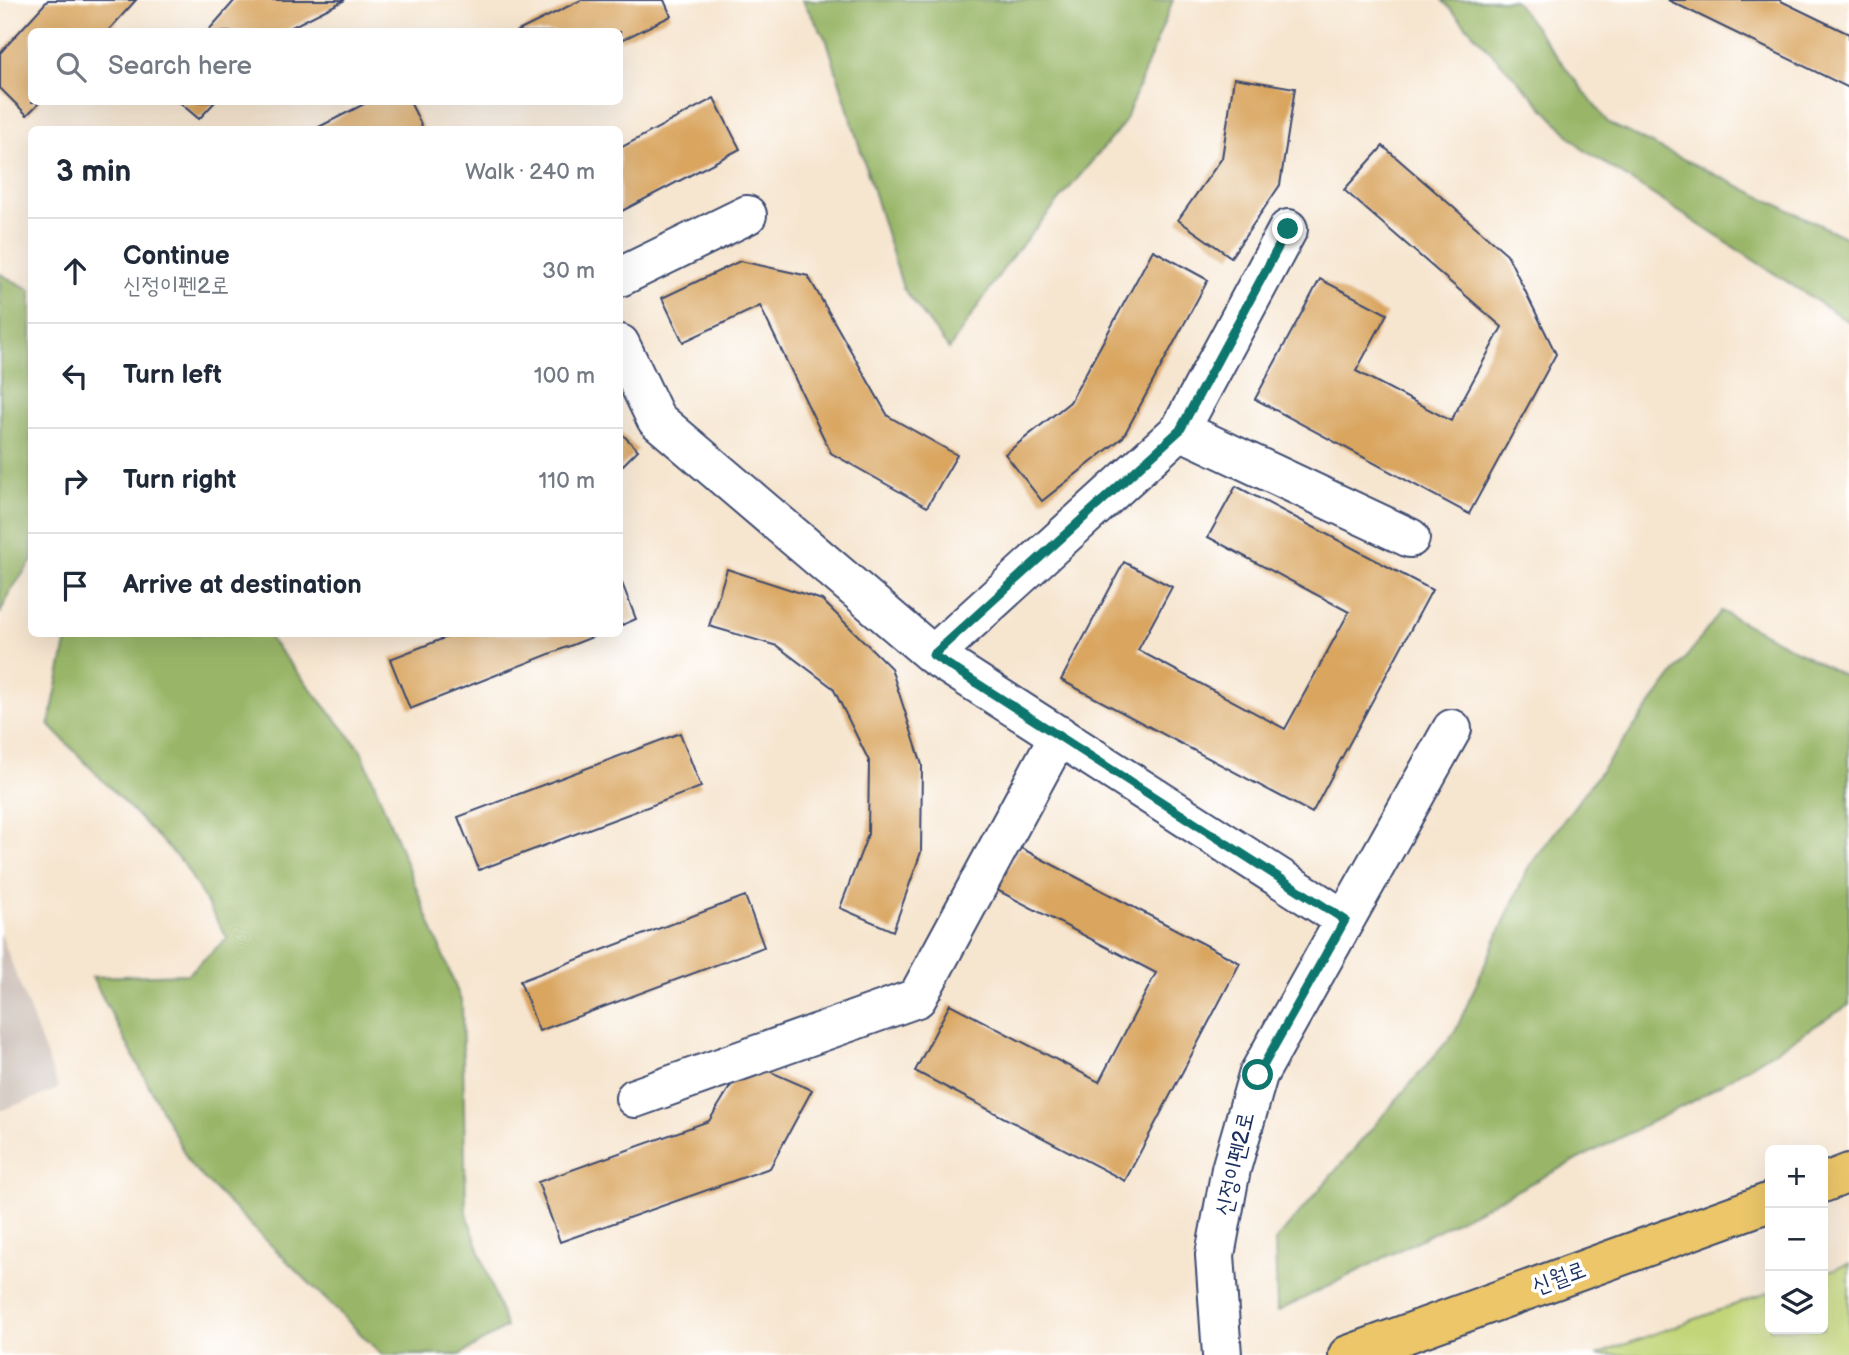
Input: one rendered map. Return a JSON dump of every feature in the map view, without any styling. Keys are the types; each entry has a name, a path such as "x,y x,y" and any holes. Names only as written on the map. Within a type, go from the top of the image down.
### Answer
{"main road":[{"path":"1828,1181 1849,1173"},
{"name":"신월로","path":"1348,1355 1765,1204"}],"street":[{"path":"623,276 747,215"},
{"path":"933,655 1180,430 1288,229"},
{"path":"623,350 656,419 933,655 1345,920"},
{"path":"1180,430 1410,538"},
{"name":"신정이펜2로","path":"1222,1355 1215,1255 1231,1169 1258,1075 1452,729"},
{"path":"635,1098 917,998 1059,736"}],"shaded area":[{"path":"0,932 59,1089 0,1111"}],"green space":[{"path":"802,0 1173,0 1124,123 1010,259 949,349 903,288 827,41"},
{"path":"1442,0 1514,0 1608,123 1849,239 1849,322 1581,148"},
{"path":"0,274 28,288 28,567 9,593 0,614"},
{"path":"1721,611 1849,678 1849,1005 1697,1099 1277,1312 1275,1241 1455,1032 1528,868"},
{"path":"67,637 268,637 361,750 462,1003 466,1212 506,1327 460,1355 382,1355 191,1166 92,977 188,974 227,938 184,864 49,725"},
{"path":"1849,1264 1849,1355 1596,1355 1765,1294 1765,1334 1828,1334 1828,1271"}],"building":[{"path":"48,0 136,0 111,28 28,28 28,105 37,105 27,115 0,88 0,53"},
{"path":"235,0 345,0 290,28 210,28"},
{"path":"581,0 664,0 671,16 623,40 623,28 524,28"},
{"path":"1668,0 1779,0 1849,34 1849,88"},
{"path":"1234,78 1295,88 1280,185 1231,257 1178,220 1222,158"},
{"path":"714,98 740,149 623,210 623,146"},
{"path":"183,105 212,105 199,119"},
{"path":"362,105 412,105 422,126 321,126"},
{"path":"1383,146 1507,254 1556,354 1469,514 1255,399 1320,279 1387,314 1356,371 1451,421 1502,327 1344,190"},
{"path":"1153,250 1208,280 1123,437 1042,501 1005,454 1070,402"},
{"path":"740,261 808,276 888,416 957,455 927,507 831,453 760,306 683,342 662,298"},
{"path":"623,435 638,450 623,465"},
{"path":"1236,486 1432,590 1312,813 1061,680 1124,562 1172,587 1138,650 1285,729 1349,612 1208,537"},
{"path":"727,569 822,600 891,668 922,765 921,852 893,931 840,908 868,834 869,761 833,688 777,646 709,626"},
{"path":"623,586 636,619 623,625"},
{"path":"447,637 592,637 410,709 390,659"},
{"path":"680,733 701,787 479,870 458,817"},
{"path":"1019,847 1240,963 1125,1181 915,1071 950,1004 1099,1082 1156,973 997,890"},
{"path":"745,896 764,947 539,1031 520,981"},
{"path":"746,1061 812,1090 770,1168 560,1242 538,1182 709,1121"}],"route":[{"path":"1258,1075 1345,920 933,655 1180,430 1288,229"}]}
